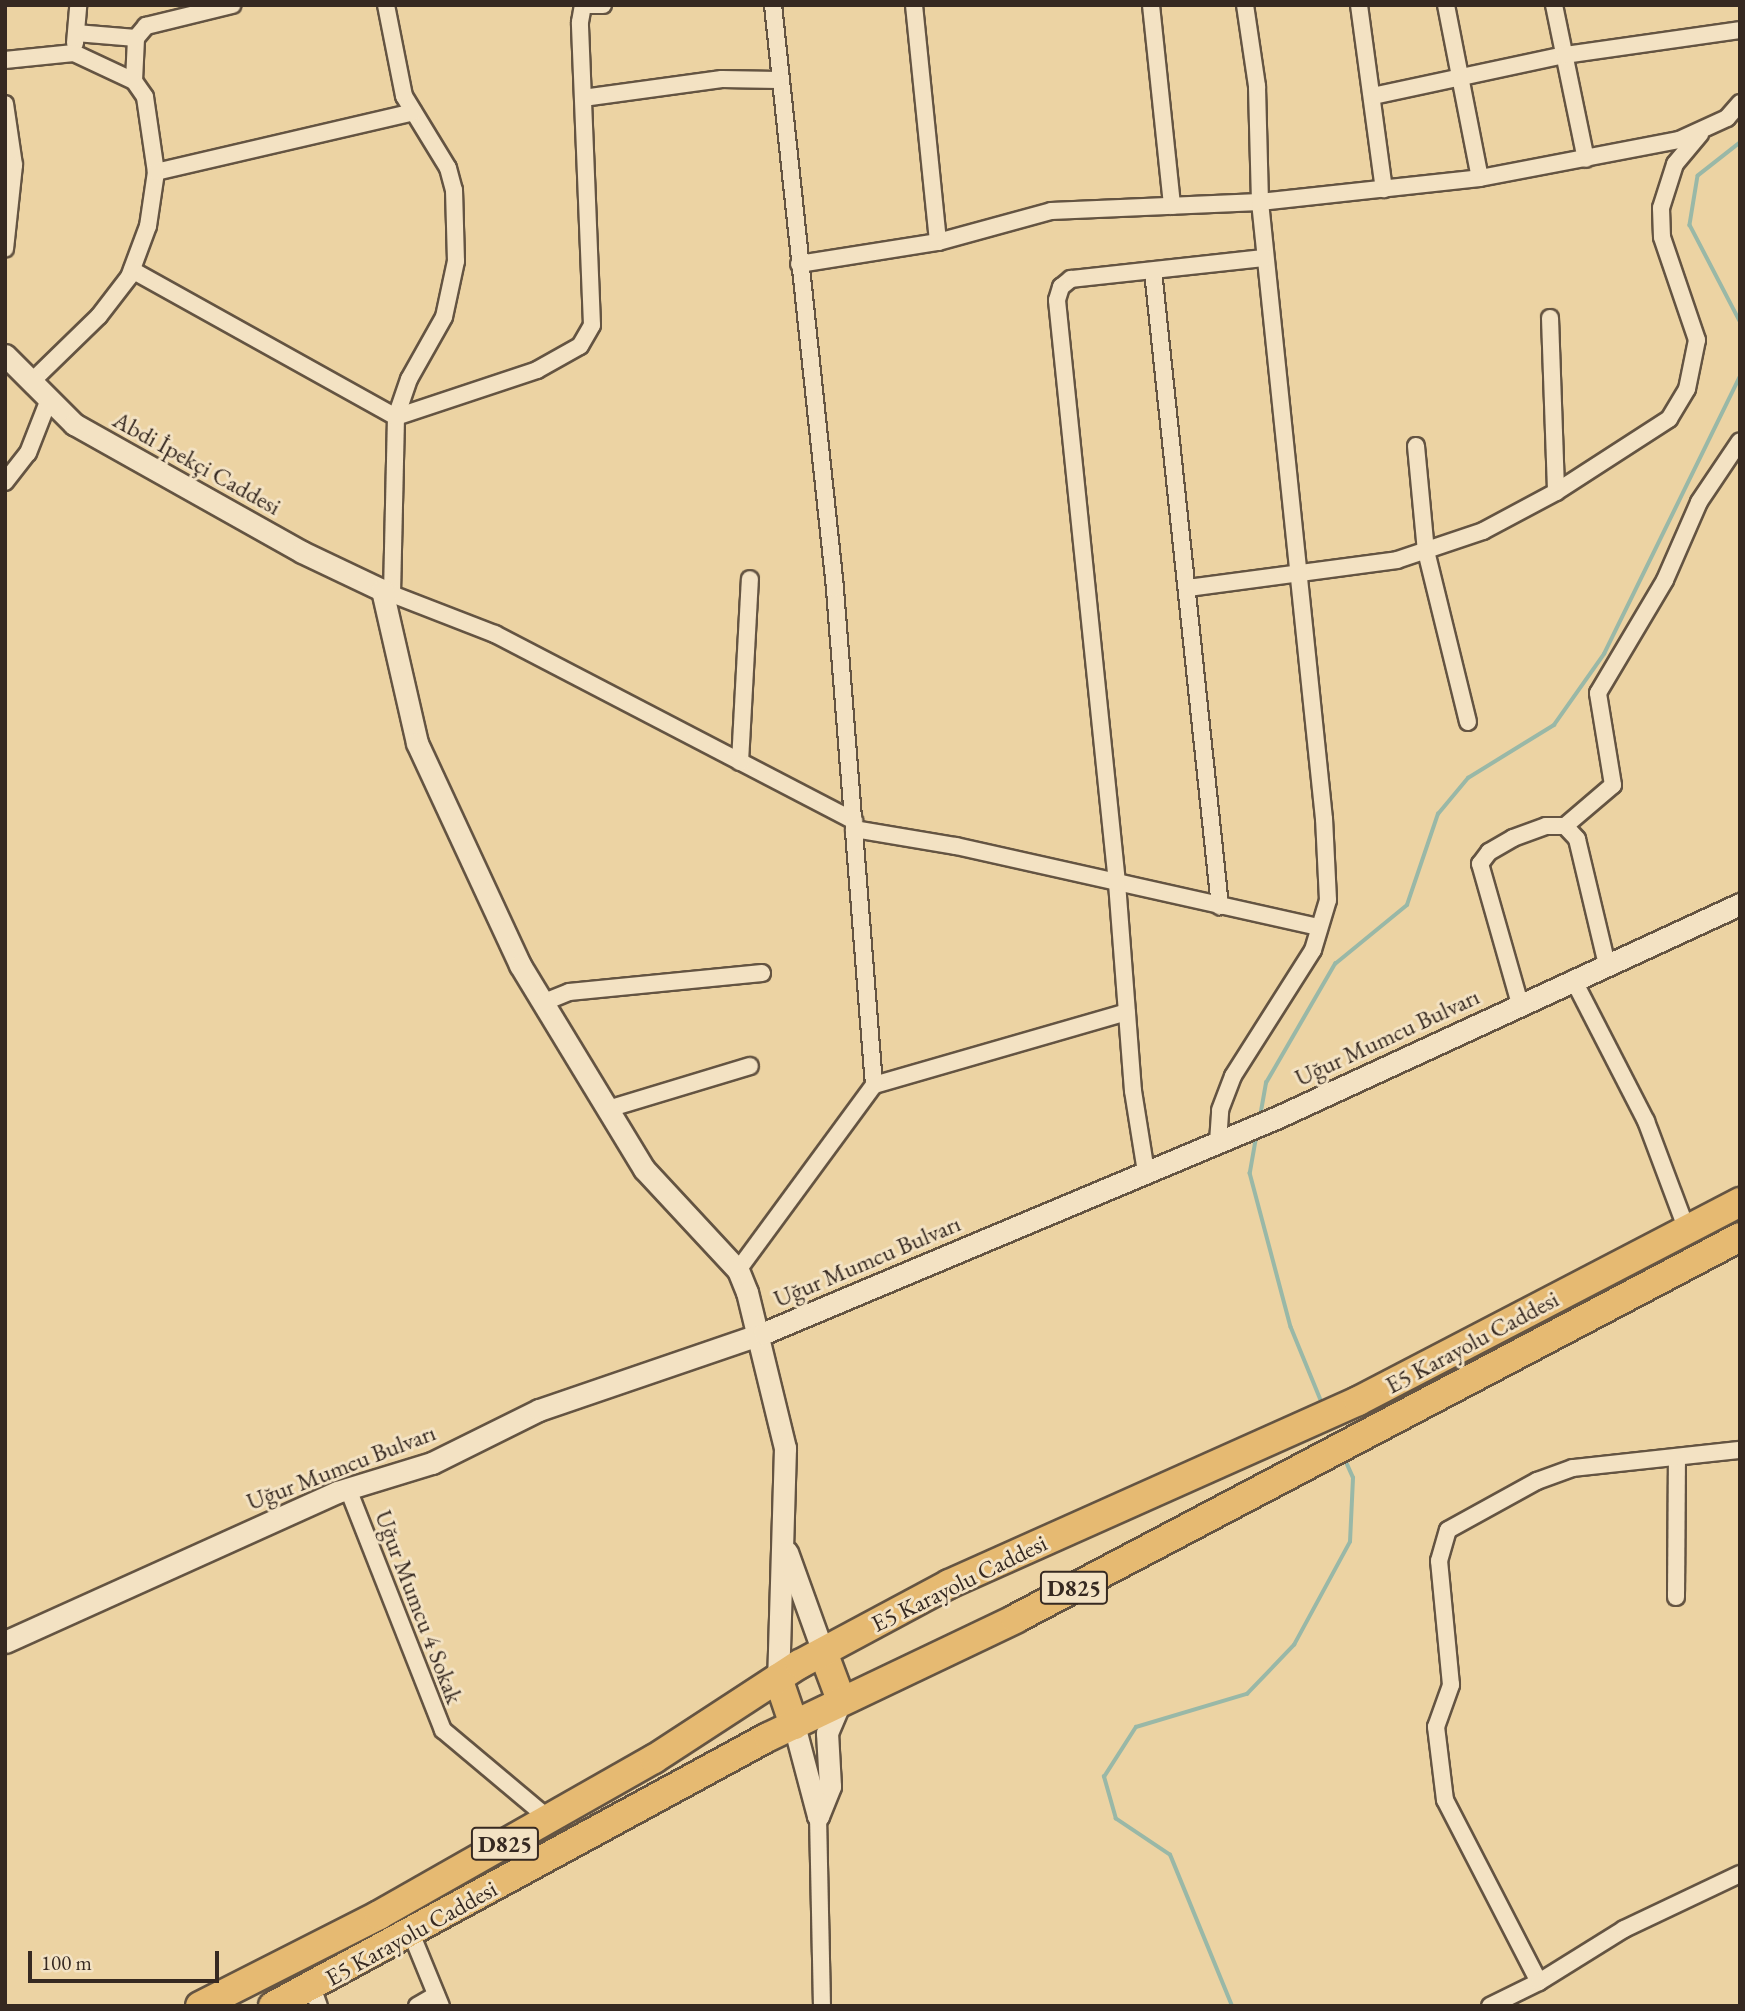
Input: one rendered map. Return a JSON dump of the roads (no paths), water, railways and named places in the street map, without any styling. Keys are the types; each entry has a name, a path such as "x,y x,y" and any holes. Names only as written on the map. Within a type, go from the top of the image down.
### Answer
{"highway":[{"name":"E5 Karayolu Caddesi","path":"200,2006 379,1915 654,1759 778,1678 949,1584 1358,1402 1740,1202"},
{"name":"E5 Karayolu Caddesi","path":"273,2006 316,1996 411,1933 793,1725 1015,1619 1740,1237"},
{"path":"823,1652 841,1700"},
{"path":"778,1678 793,1725"}],"street":[{"path":"74,53 78,5"},
{"path":"134,81 136,38 146,26 232,5"},
{"path":"386,5 404,96 452,182 456,261 444,317 409,379 396,417 387,592 417,743 484,894 542,1003 611,1108 644,1169 737,1270 758,1335 785,1448 778,1678"},
{"path":"132,270 396,417 537,370 587,339 592,325 583,98 583,5"},
{"path":"589,5 603,5"},
{"path":"773,5 778,80 835,588 874,1085"},
{"path":"914,5 938,242"},
{"path":"1151,5 1172,206"},
{"path":"1218,1142 1220,1111 1233,1076 1313,950 1317,927 1328,900 1324,819 1296,576 1260,202 1257,86 1245,5"},
{"path":"1359,5 1384,189"},
{"path":"1446,5 1480,178"},
{"path":"1554,5 1586,159"},
{"path":"1373,96 1460,75 1565,55 1740,30"},
{"path":"76,33 136,38"},
{"path":"5,60 74,53 134,81 145,97 156,172 148,226 132,270 99,316 30,383"},
{"path":"583,98 722,79 778,80"},
{"path":"799,264 938,242 1051,211 1260,202 1480,178 1586,159 1701,133 1727,118 1740,103"},
{"path":"5,104 14,165 5,248"},
{"path":"156,172 413,112"},
{"path":"1188,588 1296,576 1397,560 1483,531 1556,492 1669,419 1687,390 1697,340 1662,237 1661,208 1675,164 1701,133"},
{"path":"1146,1172 1133,1091 1117,883 1058,300 1061,287 1071,279 1265,258"},
{"path":"1153,271 1220,906"},
{"path":"1550,318 1556,492"},
{"name":"Abdi İpekçi Caddesi","path":"5,355 48,402 74,424 127,456 387,592"},
{"path":"5,482 28,453 48,402"},
{"path":"1520,1004 1480,864 1489,852 1513,838 1546,826 1565,826 1613,785 1598,693 1665,580 1699,502 1740,441"},
{"path":"1416,446 1426,551 1468,722"},
{"path":"740,762 750,579"},
{"path":"387,592 495,634 854,825 1317,927"},
{"path":"1565,826 1577,839 1607,965"},
{"name":"Uğur Mumcu Bulvarı","path":"5,1642 348,1489 432,1463 539,1410 758,1335 1278,1117 1740,904"},
{"path":"542,1003 569,992 762,973"},
{"path":"1573,979 1646,1121 1687,1230"},
{"path":"737,1270 874,1085 1127,1012"},
{"path":"611,1108 750,1066"},
{"path":"1539,1982 1445,1800 1436,1727 1451,1685 1439,1561 1448,1530 1537,1481 1573,1468 1677,1459 1740,1450"},
{"path":"1676,1597 1677,1459"},
{"name":"Uğur Mumcu 4 Sokak","path":"348,1489 443,1730 549,1819"},
{"path":"782,1516 788,1563 823,1652"},
{"path":"818,1816 831,1786 827,1733 841,1700"},
{"path":"793,1725 818,1816 822,2006"},
{"path":"1490,2006 1539,1982 1624,1929 1740,1874"},
{"path":"411,1933 439,2000 416,2006"}],"waterway":[{"path":"1740,143 1698,176 1690,225 1740,321"},
{"path":"1260,1117 1266,1083 1335,964 1407,905 1438,814 1468,778 1554,725 1604,654 1740,376"},
{"path":"1257,1135 1250,1173 1291,1327 1323,1405"},
{"path":"1232,2006 1170,1855 1116,1819 1104,1777 1136,1727 1247,1694 1294,1645 1350,1542 1353,1478 1344,1458"}]}
